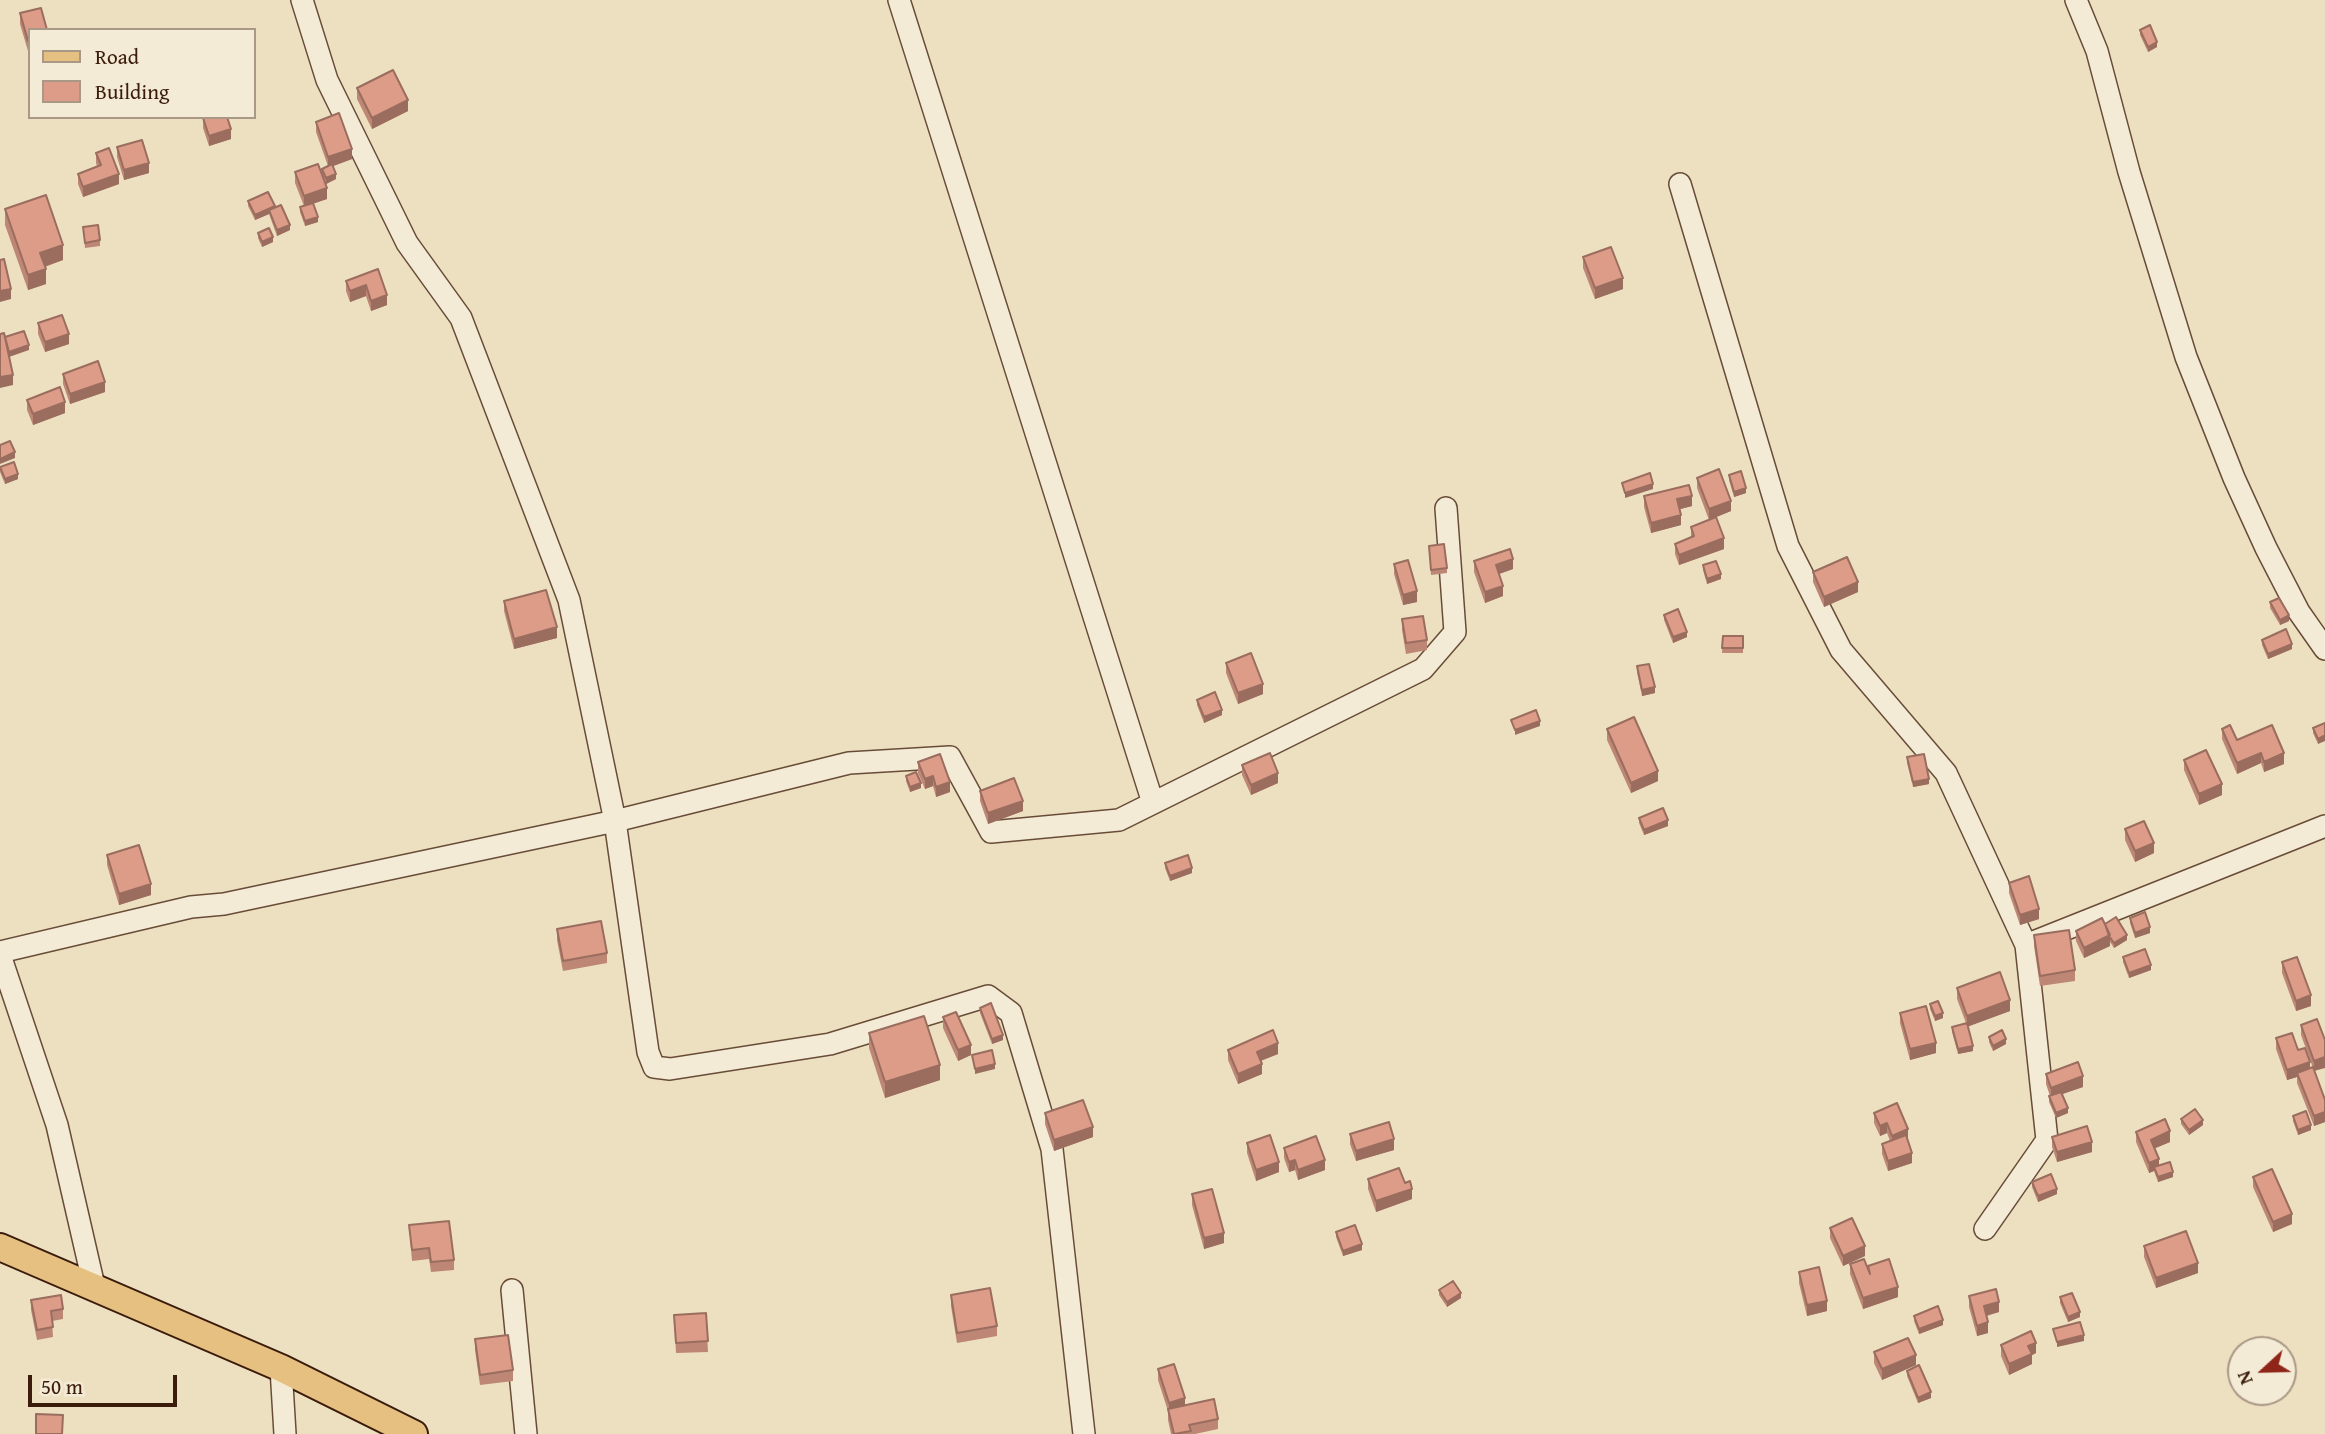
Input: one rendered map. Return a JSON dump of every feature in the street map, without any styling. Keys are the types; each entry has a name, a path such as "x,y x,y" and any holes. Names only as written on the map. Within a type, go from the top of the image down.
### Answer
{"main road":[{"path":"0,1247 281,1368 414,1434"}],"street":[{"path":"302,0 327,80 407,243 461,318 569,600 615,821 648,1052 654,1067 670,1069 830,1044 988,996 1010,1013 1052,1149 1084,1434"},
{"path":"899,0 1153,803"},
{"path":"2076,0 2097,51 2129,173 2186,357 2234,478 2266,548 2299,611 2325,649"},
{"path":"1680,184 1788,546 1841,650 1946,774 2026,945 2047,1140 1985,1229"},
{"path":"94,1286 57,1125 0,953 191,907 224,904 615,821 849,763 950,757 991,832 1119,820 1423,669 1455,632 1446,508"},
{"path":"2026,945 2325,826"},
{"path":"512,1290 526,1434"},
{"path":"281,1368 285,1434"}],"building":[{"path":"41,8 46,28 28,28 28,41 20,13"},
{"path":"2150,25 2157,42 2148,47 2140,30"},
{"path":"393,70 408,100 372,118 357,88"},
{"path":"339,113 352,149 328,157 316,122"},
{"path":"203,119 228,119 231,129 209,136"},
{"path":"142,140 149,163 124,170 117,147"},
{"path":"109,148 119,174 83,187 78,174 101,165 96,153"},
{"path":"318,164 327,188 304,196 295,172"},
{"path":"332,164 336,174 326,178 322,169"},
{"path":"268,192 275,206 255,215 248,201"},
{"path":"46,195 63,245 40,253 46,269 28,275 5,209"},
{"path":"313,203 318,217 305,221 300,207"},
{"path":"281,205 290,225 277,230 269,210"},
{"path":"98,225 100,240 85,243 83,227"},
{"path":"269,228 273,237 262,242 258,233"},
{"path":"1611,247 1623,278 1595,288 1583,257"},
{"path":"4,259 11,289 0,291 0,260"},
{"path":"378,269 387,295 371,301 366,285 350,291 346,281"},
{"path":"62,315 69,334 45,342 38,323"},
{"path":"24,331 29,345 9,352 5,337"},
{"path":"4,333 13,375 0,377 0,334"},
{"path":"98,361 105,382 70,394 63,374"},
{"path":"60,387 65,402 33,414 27,400"},
{"path":"10,441 15,452 0,459 0,445"},
{"path":"14,462 18,474 5,479 0,467"},
{"path":"1719,469 1731,501 1709,509 1697,478"},
{"path":"1741,471 1746,488 1734,492 1729,475"},
{"path":"1650,473 1653,484 1625,493 1622,483"},
{"path":"1689,485 1692,496 1677,499 1681,515 1651,523 1644,496"},
{"path":"1716,517 1724,538 1679,555 1675,544 1694,536 1691,527"},
{"path":"1444,544 1447,568 1431,570 1429,546"},
{"path":"1510,549 1513,559 1496,565 1503,586 1485,592 1474,561"},
{"path":"1847,557 1858,582 1824,597 1813,572"},
{"path":"1408,560 1417,591 1403,595 1394,564"},
{"path":"1716,561 1721,574 1707,579 1703,565"},
{"path":"546,590 557,627 514,639 504,601"},
{"path":"2279,598 2289,615 2280,620 2270,602"},
{"path":"1678,609 1687,632 1673,637 1664,615"},
{"path":"1423,616 1427,640 1406,643 1402,619"},
{"path":"2286,629 2292,644 2268,654 2262,640"},
{"path":"1723,636 1743,636 1743,648 1722,648"},
{"path":"1251,653 1263,684 1238,693 1226,663"},
{"path":"1649,664 1655,687 1642,690 1637,666"},
{"path":"1215,692 1222,710 1204,717 1197,700"},
{"path":"1536,710 1540,721 1515,730 1511,720"},
{"path":"1634,717 1658,771 1631,783 1607,729"},
{"path":"2325,723 2325,735 2318,739 2313,728"},
{"path":"2230,725 2237,740 2272,725 2284,753 2264,762 2261,753 2237,763 2222,729"},
{"path":"2206,750 2222,784 2199,794 2184,760"},
{"path":"1270,753 1278,773 1251,785 1242,765"},
{"path":"940,754 950,782 936,787 933,776 925,779 918,762"},
{"path":"1924,754 1929,779 1913,782 1907,757"},
{"path":"916,772 921,783 910,787 906,776"},
{"path":"1014,778 1023,801 988,813 980,791"},
{"path":"1663,808 1668,820 1644,830 1639,818"},
{"path":"2144,821 2154,843 2135,851 2125,829"},
{"path":"139,845 151,884 119,894 107,855"},
{"path":"1188,855 1192,868 1170,876 1165,863"},
{"path":"2029,876 2039,909 2020,915 2009,883"},
{"path":"2145,912 2150,927 2135,933 2130,918"},
{"path":"2116,917 2127,935 2114,943 2105,924"},
{"path":"2102,918 2110,935 2084,948 2076,931"},
{"path":"601,921 607,953 563,961 557,929"},
{"path":"2069,930 2075,970 2040,976 2034,935"},
{"path":"2145,949 2151,965 2129,973 2123,957"},
{"path":"2297,957 2311,995 2296,1001 2282,962"},
{"path":"2000,972 2010,1000 1967,1016 1957,988"},
{"path":"1938,1001 1943,1013 1935,1016 1930,1004"},
{"path":"991,1003 1003,1035 992,1039 980,1008"},
{"path":"1926,1006 1936,1043 1910,1049 1900,1013"},
{"path":"956,1012 971,1045 958,1050 943,1017"},
{"path":"924,1016 940,1065 885,1082 869,1033"},
{"path":"2317,1019 2325,1040 2325,1057 2314,1061 2301,1025"},
{"path":"1967,1023 1973,1046 1958,1049 1952,1027"},
{"path":"1273,1030 1278,1043 1257,1052 1262,1064 1238,1074 1228,1050"},
{"path":"2002,1030 2006,1039 1993,1046 1989,1037"},
{"path":"2292,1033 2298,1050 2305,1048 2310,1062 2287,1070 2276,1038"},
{"path":"992,1050 995,1064 975,1069 972,1055"},
{"path":"2078,1062 2083,1076 2051,1088 2046,1074"},
{"path":"2313,1067 2325,1100 2325,1112 2314,1116 2297,1073"},
{"path":"2061,1092 2068,1108 2056,1113 2049,1096"},
{"path":"1083,1100 1093,1127 1054,1140 1045,1113"},
{"path":"1897,1103 1908,1129 1892,1136 1887,1123 1880,1126 1874,1113"},
{"path":"2195,1109 2203,1120 2189,1130 2181,1119"},
{"path":"2306,1111 2311,1125 2298,1130 2293,1116"},
{"path":"2165,1119 2170,1131 2151,1140 2159,1159 2149,1163 2136,1132"},
{"path":"1389,1122 1394,1139 1356,1151 1350,1134"},
{"path":"2087,1126 2092,1142 2057,1152 2052,1137"},
{"path":"1270,1135 1279,1162 1256,1170 1247,1143"},
{"path":"1906,1135 1912,1153 1888,1161 1882,1144"},
{"path":"1316,1136 1325,1160 1298,1170 1295,1160 1289,1162 1284,1148"},
{"path":"2170,1162 2173,1172 2158,1177 2154,1167"},
{"path":"1399,1168 1405,1183 1410,1181 1412,1189 1376,1201 1368,1179"},
{"path":"2272,1169 2292,1214 2273,1222 2253,1177"},
{"path":"2051,1174 2057,1189 2038,1196 2032,1182"},
{"path":"1212,1189 1224,1233 1204,1238 1192,1194"},
{"path":"1852,1218 1865,1246 1843,1256 1830,1228"},
{"path":"449,1221 454,1260 431,1262 429,1248 412,1250 409,1225"},
{"path":"1355,1225 1362,1244 1343,1251 1336,1232"},
{"path":"2186,1231 2198,1263 2156,1278 2144,1246"},
{"path":"1864,1259 1870,1274 1868,1266 1889,1259 1898,1287 1863,1298 1850,1264"},
{"path":"1819,1267 1827,1301 1807,1305 1799,1272"},
{"path":"1453,1281 1461,1293 1447,1302 1439,1290"},
{"path":"990,1288 997,1326 957,1333 951,1295"},
{"path":"1996,1289 1999,1302 1984,1306 1988,1322 1977,1326 1969,1296"},
{"path":"2072,1293 2080,1312 2068,1317 2060,1297"},
{"path":"61,1295 63,1309 51,1311 53,1327 37,1330 31,1300"},
{"path":"1938,1306 1943,1320 1919,1329 1914,1316"},
{"path":"706,1313 708,1341 676,1343 674,1315"},
{"path":"2080,1322 2084,1335 2057,1342 2053,1329"},
{"path":"2031,1331 2036,1343 2028,1346 2032,1354 2009,1364 2001,1345"},
{"path":"508,1335 513,1370 480,1375 475,1339"},
{"path":"1908,1338 1916,1355 1882,1369 1874,1352"},
{"path":"1174,1364 1185,1398 1169,1403 1158,1369"},
{"path":"1919,1365 1931,1392 1918,1398 1907,1371"},
{"path":"1214,1399 1218,1419 1189,1425 1191,1431 1174,1434 1168,1409"},
{"path":"36,1414 63,1415 62,1434 36,1434"}]}
